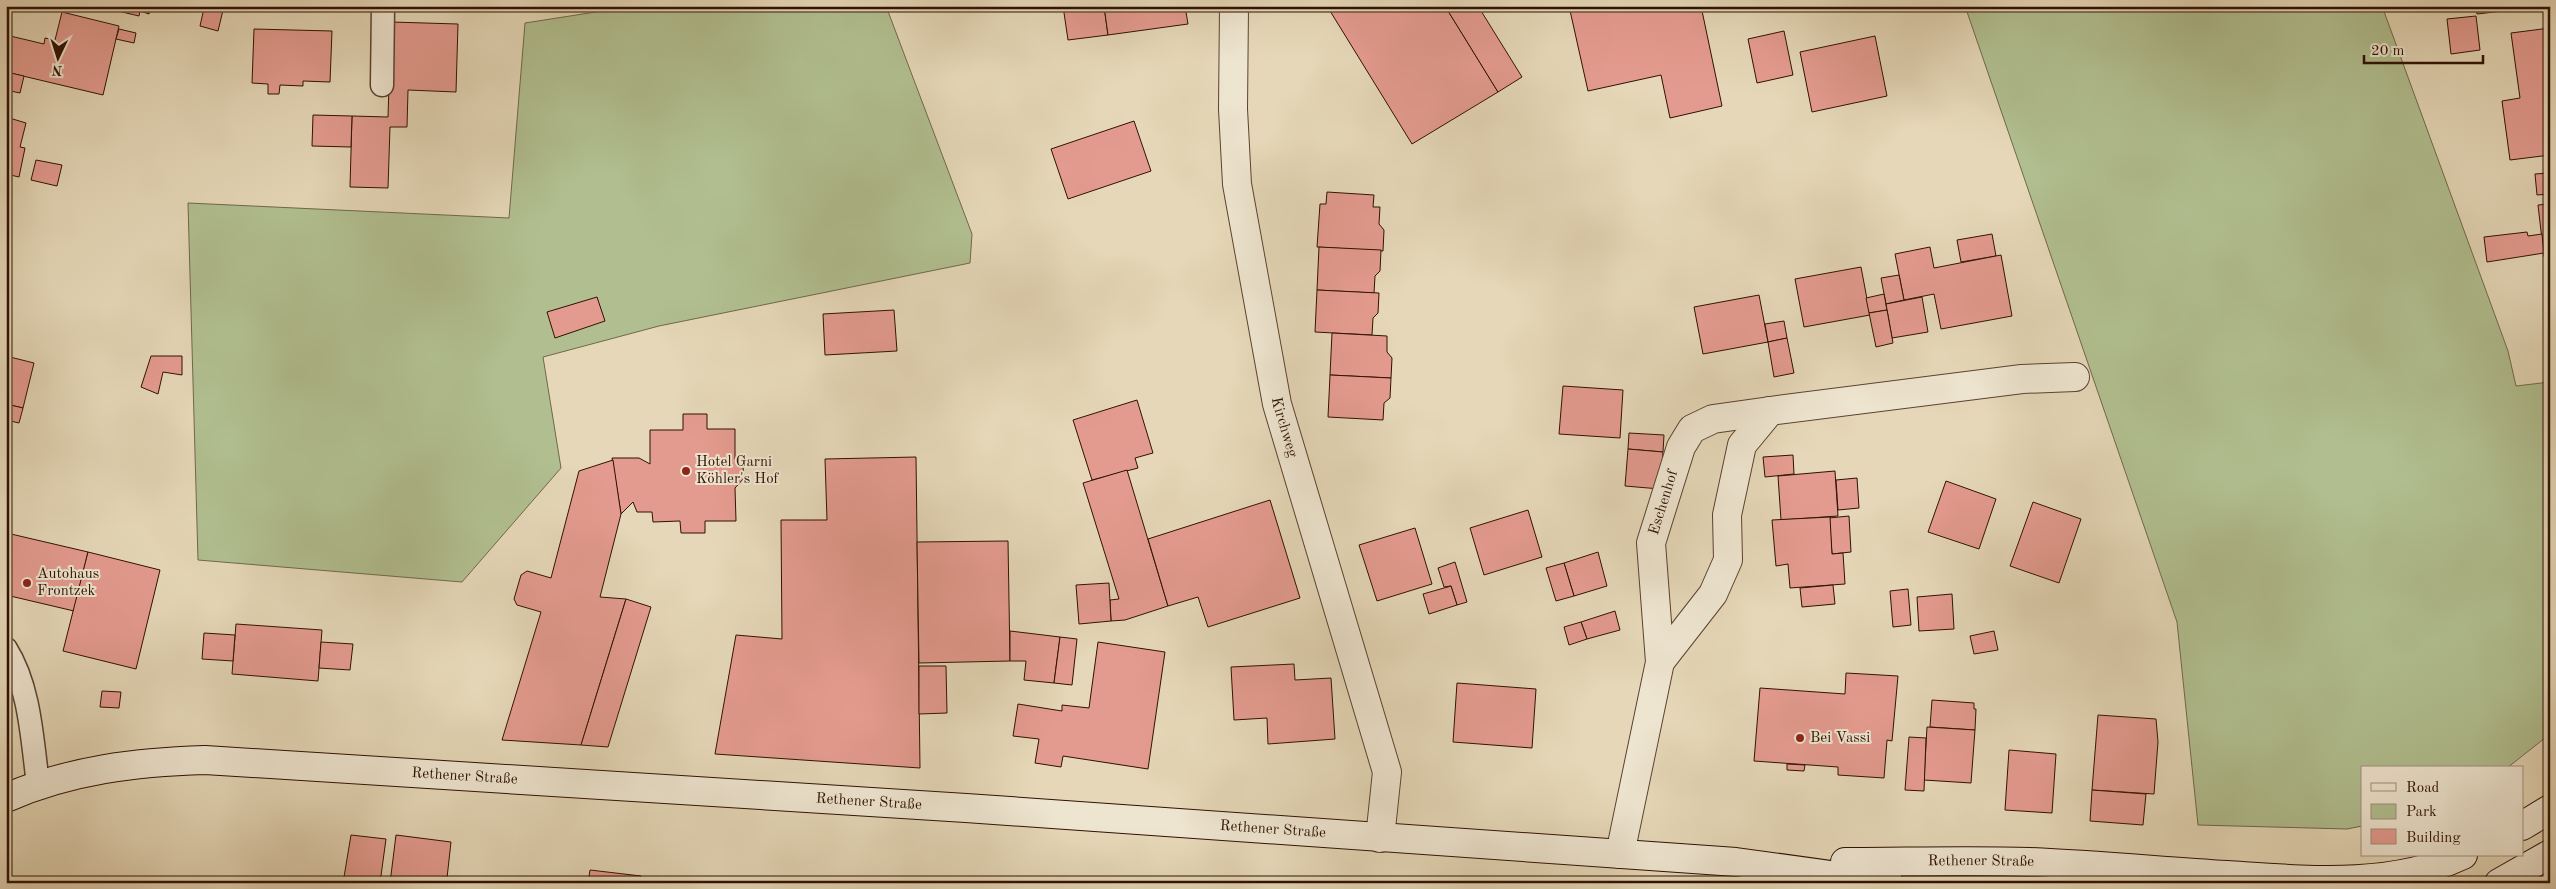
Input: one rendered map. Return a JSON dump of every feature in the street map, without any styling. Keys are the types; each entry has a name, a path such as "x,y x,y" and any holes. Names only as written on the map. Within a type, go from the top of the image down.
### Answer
{"main road":[{"name":"Kirchweg","path":"1234,6 1233,109 1237,184 1277,404 1387,772 1380,838"},
{"name":"Eschenhof","path":"1620,854 1660,662 1652,543 1681,447 1692,428 1712,419 1770,411 2022,379 2075,377"},
{"name":"Eschenhof","path":"1660,662 1713,594 1728,560 1727,515 1742,445 1770,411"},
{"name":"Rethener Straße","path":"6,798 38,784 80,774 152,761 205,760 936,806 1736,862 1889,883"},
{"path":"2524,825 2550,810"},
{"path":"2499,883 2550,854"},
{"name":"Rethener Straße","path":"1736,862 2030,862 2251,876 2359,879 2420,871 2460,856"}],"lane":[{"path":"382,84 383,6"},
{"path":"6,649 18,667 30,725 38,784"}],"green space":[{"path":"634,6 886,6 972,234 970,263 659,326 543,357 561,468 462,582 198,560 188,203 509,218 525,23"},
{"path":"1965,6 2382,6 2508,351 2516,386 2550,382 2550,734 2510,766 2361,766 2361,826 2347,829 2198,825 2177,622"}],"building":[{"path":"151,6 149,14 140,11 139,16 101,7"},
{"path":"198,6 224,6 218,31 200,26 204,8"},
{"path":"1063,6 1104,6 1108,35 1068,40"},
{"path":"1104,6 1185,6 1188,24 1108,35"},
{"path":"1327,6 1445,6 1498,92 1412,144"},
{"path":"1445,6 1478,6 1522,77 1498,92"},
{"path":"1569,6 1701,6 1722,106 1670,118 1661,75 1588,91"},
{"path":"2476,6 2520,6 2521,9 2477,14"},
{"path":"62,12 119,26 103,95 6,72 11,48 6,47 6,35 44,44 45,38 55,40"},
{"path":"2476,16 2480,50 2451,54 2447,19"},
{"path":"391,22 458,24 456,92 408,90 407,127 390,127 388,188 350,187 352,116 388,117"},
{"path":"2550,28 2550,155 2510,160 2502,101 2520,98 2511,33"},
{"path":"119,29 136,33 134,43 116,39"},
{"path":"254,29 332,31 330,82 303,81 303,86 280,85 279,94 268,94 268,84 252,83"},
{"path":"1784,31 1793,75 1757,83 1748,39"},
{"path":"1875,36 1887,96 1812,112 1800,52"},
{"path":"6,47 11,48 6,69"},
{"path":"6,72 24,76 20,93 6,90"},
{"path":"313,115 352,116 351,147 312,146"},
{"path":"6,117 26,123 20,147 25,148 19,177 6,174"},
{"path":"1134,121 1151,171 1068,199 1051,149"},
{"path":"36,160 62,165 57,186 31,180"},
{"path":"2550,173 2550,194 2537,195 2535,174"},
{"path":"1327,192 1374,195 1373,207 1380,207 1379,224 1384,230 1383,251 1317,247 1320,204 1326,204"},
{"path":"2550,204 2550,256 2544,257 2538,205"},
{"path":"2527,232 2528,236 2542,234 2544,253 2487,262 2484,237"},
{"path":"1992,234 1996,256 1961,262 1957,240"},
{"path":"1319,247 1381,250 1380,271 1375,276 1374,293 1317,290"},
{"path":"1930,247 1934,268 2001,255 2012,316 1941,329 1934,294 1904,300 1895,254"},
{"path":"6,261 11,262 6,280"},
{"path":"1861,267 1870,315 1804,327 1795,279"},
{"path":"1899,275 1904,300 1886,304 1881,278"},
{"path":"1317,290 1379,293 1378,313 1373,318 1372,335 1315,332"},
{"path":"1884,294 1887,310 1869,313 1866,298"},
{"path":"1759,295 1768,342 1703,354 1694,307"},
{"path":"597,297 605,321 555,338 547,312"},
{"path":"1922,297 1928,332 1892,338 1886,304"},
{"path":"894,310 897,351 825,355 823,314"},
{"path":"1887,310 1893,343 1876,347 1869,313"},
{"path":"1784,321 1787,338 1768,342 1765,324"},
{"path":"1332,333 1387,336 1387,352 1392,358 1391,378 1330,375"},
{"path":"1787,338 1794,373 1774,377 1768,342"},
{"path":"6,356 34,363 23,408 6,404"},
{"path":"151,356 182,356 182,375 163,372 158,394 141,387"},
{"path":"1330,375 1391,378 1390,398 1384,403 1383,420 1328,417"},
{"path":"1563,386 1623,390 1620,438 1559,434"},
{"path":"1137,400 1153,453 1135,458 1138,468 1092,480 1073,420"},
{"path":"6,404 23,408 19,423 6,420"},
{"path":"683,414 707,414 707,429 735,429 735,459 743,467 744,478 735,488 736,521 705,521 705,533 681,533 680,521 653,522 652,512 637,512 633,502 621,514 612,458 639,458 650,464 650,430 683,430"},
{"path":"1629,433 1664,435 1663,452 1628,449"},
{"path":"1628,449 1663,452 1660,489 1625,486"},
{"path":"1793,455 1794,474 1765,477 1763,457"},
{"path":"916,457 920,768 715,754 736,635 782,639 781,520 827,520 825,459"},
{"path":"613,460 621,514 600,597 626,599 581,745 502,740 541,612 517,605 514,599 521,575 527,571 551,578 579,471"},
{"path":"1127,470 1168,606 1125,620 1111,621 1110,600 1119,599 1083,483"},
{"path":"1835,471 1838,516 1781,520 1778,476"},
{"path":"1857,478 1859,508 1838,510 1836,480"},
{"path":"1946,481 1996,499 1979,549 1928,532"},
{"path":"1270,500 1300,598 1208,627 1198,597 1168,606 1148,539"},
{"path":"2033,502 2081,519 2059,583 2010,566"},
{"path":"1528,510 1542,557 1484,575 1470,528"},
{"path":"1849,516 1851,552 1832,554 1829,518"},
{"path":"1830,517 1832,554 1843,553 1845,584 1790,588 1788,564 1776,566 1772,520"},
{"path":"1415,528 1432,584 1377,601 1359,545"},
{"path":"11,534 88,552 74,611 6,595 6,547"},
{"path":"1008,541 1010,661 919,663 917,542"},
{"path":"88,552 160,570 136,669 63,651"},
{"path":"1598,552 1607,586 1574,596 1564,563"},
{"path":"1455,562 1467,602 1457,605 1451,586 1444,587 1438,568"},
{"path":"1564,563 1574,596 1556,601 1546,568"},
{"path":"1109,583 1111,621 1079,624 1076,585"},
{"path":"1833,585 1835,604 1802,607 1800,588"},
{"path":"1451,586 1457,605 1429,614 1423,594"},
{"path":"1908,589 1911,625 1893,627 1890,591"},
{"path":"1952,594 1954,629 1919,631 1917,597"},
{"path":"626,599 651,607 608,747 581,745"},
{"path":"1615,611 1620,630 1587,639 1581,622"},
{"path":"1581,622 1587,639 1569,645 1564,627"},
{"path":"236,624 322,630 318,681 232,674"},
{"path":"1010,631 1060,637 1054,683 1024,680 1026,661 1010,661"},
{"path":"1994,631 1998,650 1974,654 1970,636"},
{"path":"204,633 235,635 233,661 202,659"},
{"path":"1060,637 1077,639 1072,685 1054,683"},
{"path":"321,642 353,644 350,670 319,668"},
{"path":"1098,642 1165,652 1148,769 1063,756 1061,767 1035,763 1039,739 1013,736 1018,704 1062,711 1062,705 1089,708"},
{"path":"1294,664 1295,680 1331,678 1335,739 1268,744 1267,718 1234,720 1231,667"},
{"path":"919,666 946,666 947,713 919,714"},
{"path":"1846,673 1898,676 1892,741 1887,740 1884,778 1838,775 1838,767 1754,761 1760,688 1845,694"},
{"path":"1457,683 1536,689 1532,748 1453,742"},
{"path":"102,691 121,692 119,708 100,707"},
{"path":"1932,700 1974,703 1974,709 1976,709 1975,730 1930,727"},
{"path":"2098,715 2156,719 2158,742 2154,794 2092,790"},
{"path":"1927,727 1975,730 1971,783 1924,780"},
{"path":"1909,737 1926,738 1924,791 1905,790"},
{"path":"2009,750 2056,754 2052,813 2005,810"},
{"path":"1787,764 1805,765 1804,771 1787,770"},
{"path":"2092,790 2146,794 2143,825 2090,821"},
{"path":"351,835 386,839 380,883 343,883"},
{"path":"396,835 451,842 447,878 442,877 442,883 390,883"},
{"path":"590,870 641,876 641,883 588,883"}],"place":[{"name":"Hotel Garni Köhler's Hof","path":"686,471"},
{"name":"Autohaus Frontzek","path":"27,583"},
{"name":"Bei Vassi","path":"1800,738"}]}
